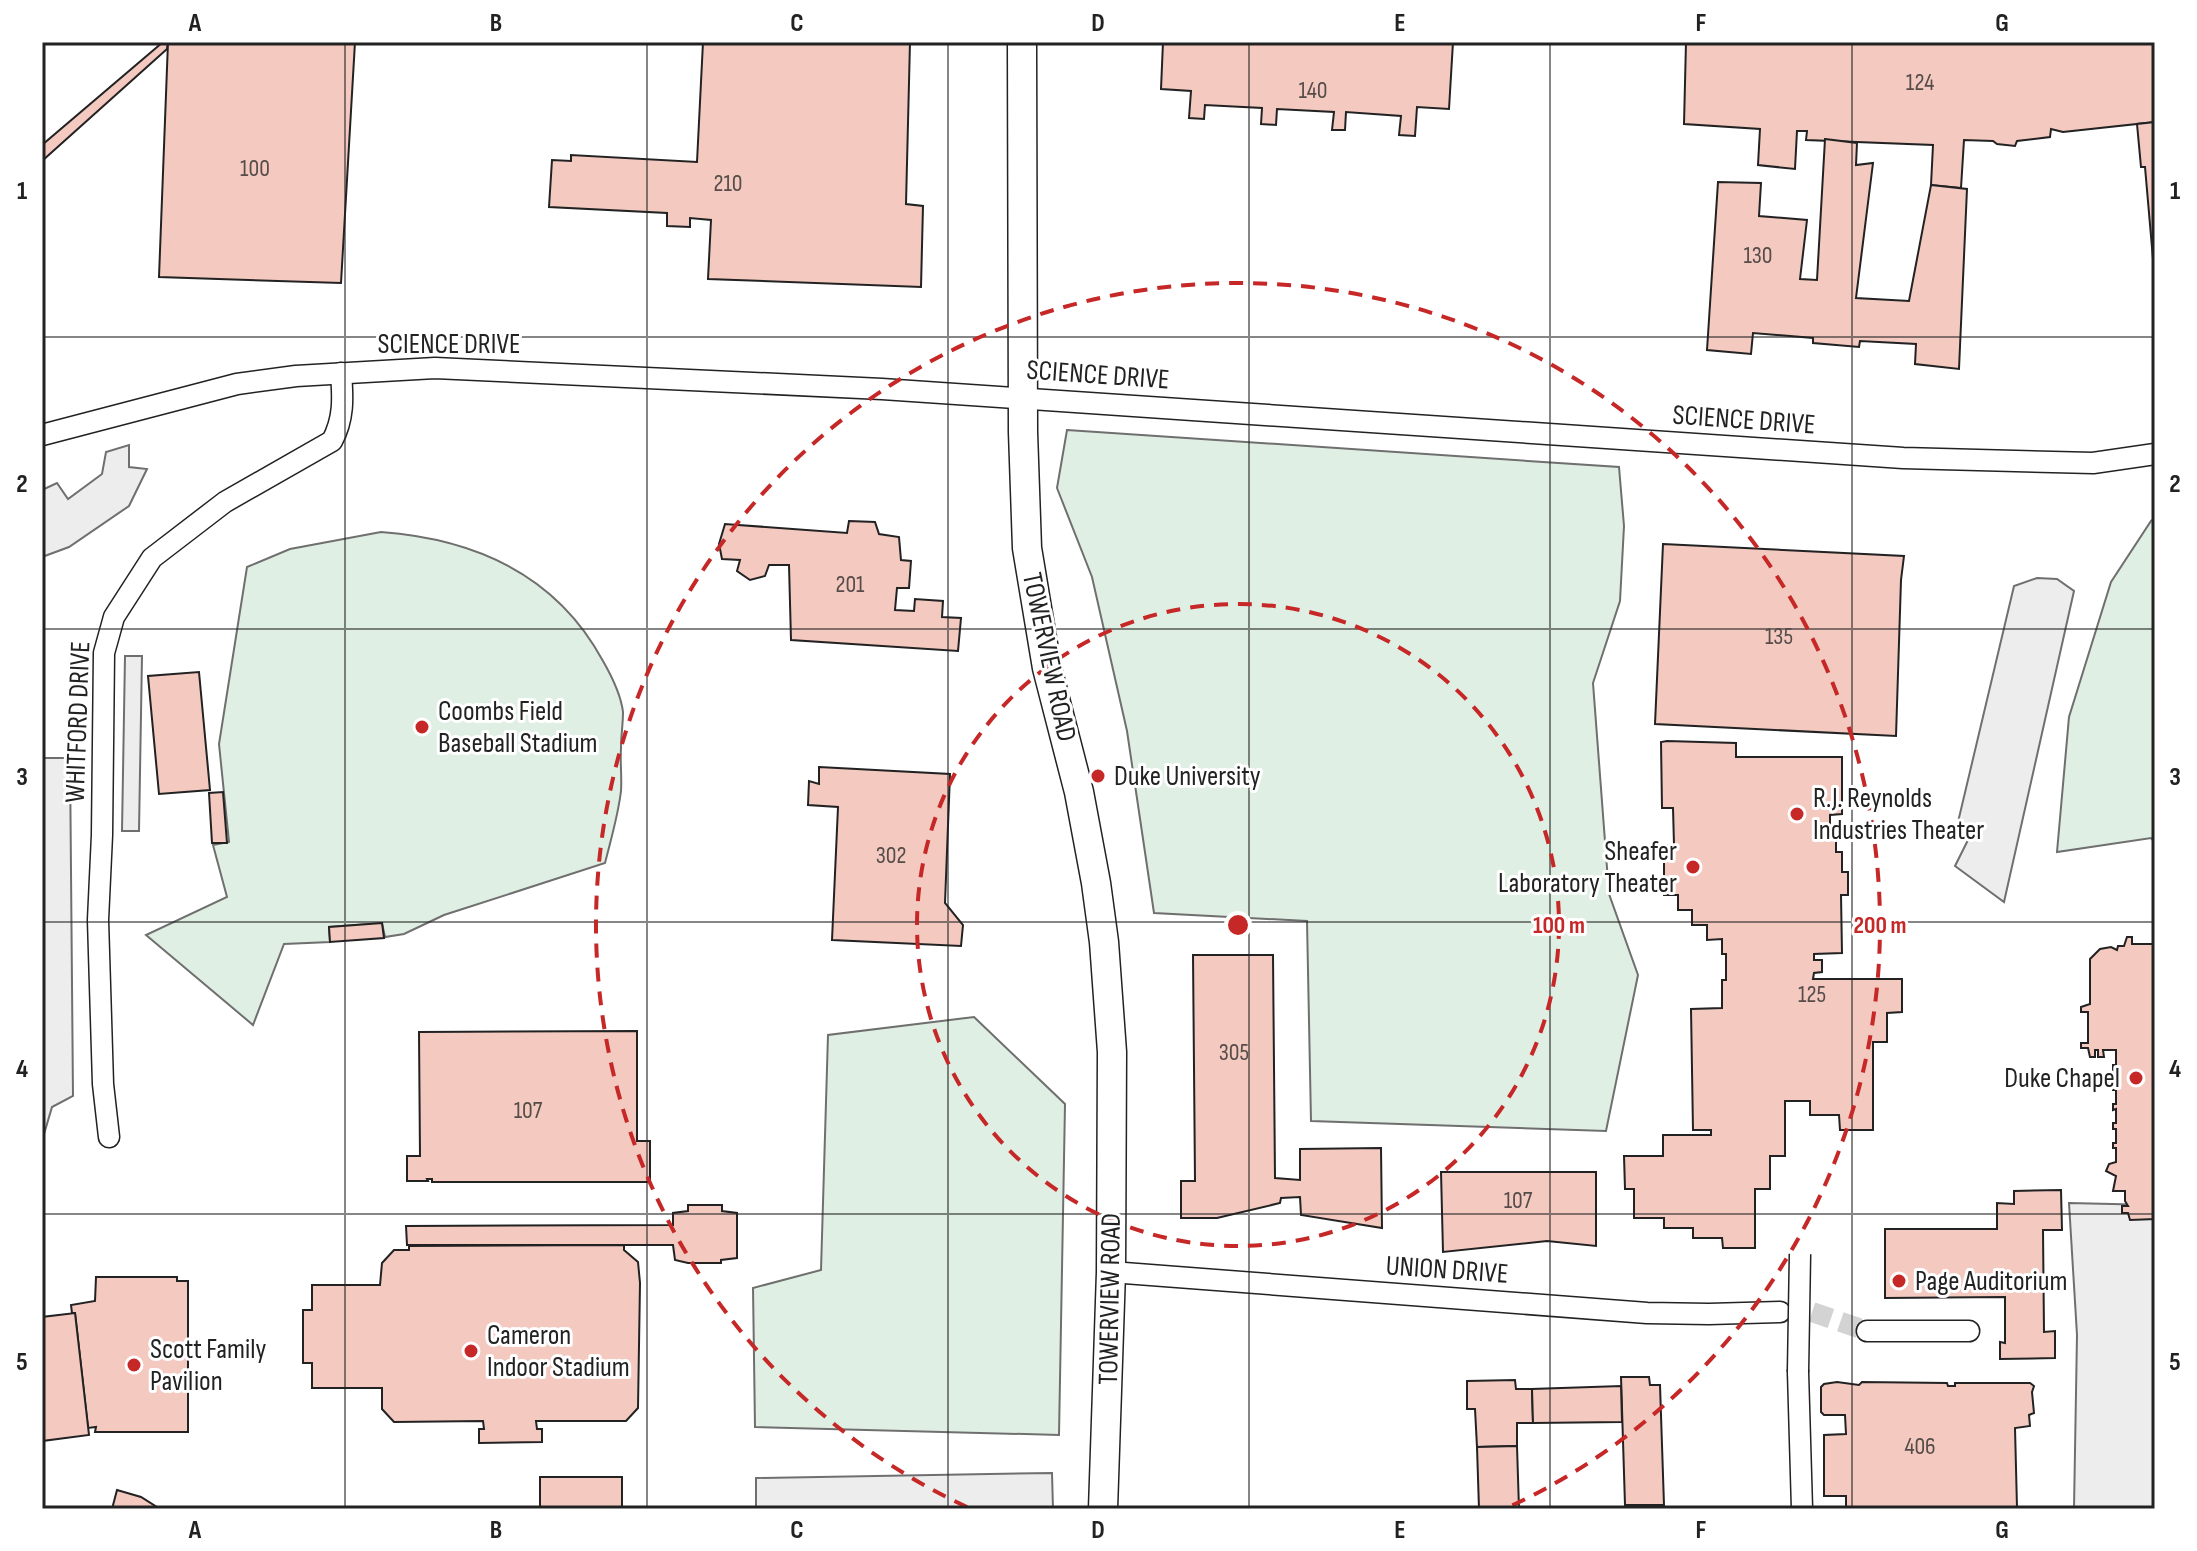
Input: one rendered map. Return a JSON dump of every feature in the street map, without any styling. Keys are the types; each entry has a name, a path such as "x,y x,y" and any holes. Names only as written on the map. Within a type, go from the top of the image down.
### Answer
{"street":[{"name":"TOWERVIEW ROAD","path":"1022,42 1022,398 1027,548 1047,668 1079,792 1096,883 1104,942 1112,1052 1111,1272 1103,1509"},
{"name":"SCIENCE DRIVE","path":"42,435 237,384 341,373 435,368 866,388 1903,458 2093,463 2155,454"},
{"name":"WHITFORD DRIVE","path":"109,1137 103,1084 98,920 104,653 114,617 152,558 225,502 332,441 340,427 344,397 341,373"},
{"path":"1800,1254 1798,1372 1802,1509"},
{"name":"UNION DRIVE","path":"1111,1272 1647,1313 1780,1312"},
{"path":"1867,1331 1969,1331"}],"green space":[{"path":"1067,430 1619,467 1624,526 1620,601 1593,683 1609,894 1638,975 1606,1131 1311,1121 1307,921 1154,913 1127,731 1092,577 1057,488"},
{"path":"2155,518 2155,843 2151,838 2057,852 2069,717 2111,582"},
{"name":"Coombs Field Baseball Stadium","path":"381,532 449,543 510,566 562,605 584,631 612,679 623,712 621,791 605,863 444,915 404,934 385,937 382,923 329,927 330,942 284,944 253,1025 146,935 227,897 213,845 229,842 219,744 247,567 290,549"},
{"path":"974,1017 1065,1104 1059,1435 755,1427 753,1288 821,1270 828,1035"}],"shaded area":[{"path":"129,445 129,467 147,469 129,506 69,547 42,557 42,490 57,483 68,499 102,474 106,452"},
{"path":"2037,578 2057,579 2074,591 2004,902 1955,866 1974,828 1958,822 2014,586"},
{"path":"125,656 142,656 139,831 122,831"},
{"path":"42,758 70,758 73,1096 52,1107 42,1141"},
{"path":"2069,1203 2155,1205 2155,1509 2074,1509 2077,1335"},
{"path":"1052,1473 1053,1509 756,1509 756,1478"}],"building":[{"path":"163,42 168,42 167,49 42,161 42,145"},
{"path":"168,42 355,42 341,283 159,277"},
{"path":"703,42 910,42 906,204 923,206 921,287 708,279 711,220 690,218 690,227 667,226 667,213 549,207 552,160 571,161 571,155 697,162"},
{"path":"1163,42 1453,42 1449,109 1417,107 1415,136 1399,135 1401,116 1346,112 1345,130 1332,130 1334,112 1277,109 1276,125 1261,124 1262,108 1205,105 1204,119 1189,118 1191,91 1161,89"},
{"path":"1686,42 2155,42 2155,122 2063,132 2051,129 2050,137 2017,141 2015,146 1964,140 1961,188 1931,185 1933,145 1806,140 1807,131 1797,131 1795,169 1758,165 1760,129 1684,124"},
{"path":"2155,122 2155,282 2145,167 2141,167 2137,124"},
{"path":"1825,139 1857,143 1856,165 1873,163 1856,298 1909,301 1931,185 1967,189 1959,369 1915,364 1916,344 1860,341 1859,347 1813,343 1813,338 1753,333 1751,354 1707,350 1718,182 1761,183 1759,216 1807,220 1800,279 1817,280"},
{"path":"849,521 875,522 879,534 899,537 901,560 911,561 909,588 897,588 895,610 914,611 915,599 943,601 942,617 961,618 958,651 791,640 789,565 769,565 765,576 750,580 737,571 740,560 722,559 719,544 725,524 847,533"},
{"path":"1663,544 1904,556 1896,736 1655,724"},
{"path":"199,672 210,790 159,794 148,676"},
{"path":"1661,742 1736,743 1736,757 1842,757 1842,814 1830,815 1830,832 1836,832 1836,852 1842,852 1842,872 1848,872 1848,895 1841,895 1842,953 1814,954 1814,960 1822,960 1822,972 1814,973 1813,979 1902,979 1902,1012 1887,1013 1887,1042 1873,1042 1873,1130 1840,1130 1839,1115 1810,1115 1810,1101 1785,1101 1785,1156 1770,1156 1770,1189 1755,1189 1755,1248 1723,1248 1722,1238 1693,1238 1693,1228 1664,1228 1664,1218 1634,1218 1634,1189 1625,1189 1624,1156 1663,1156 1663,1135 1711,1135 1711,1130 1693,1130 1691,1009 1722,1008 1722,980 1726,980 1726,954 1722,954 1722,939 1707,940 1707,925 1692,925 1692,910 1678,910 1678,895 1664,895 1664,845 1674,845 1673,808 1662,808"},
{"path":"819,767 950,774 945,903 963,925 961,946 832,940 838,807 808,805 809,781 819,784"},
{"path":"223,792 227,843 212,843 209,793"},
{"path":"382,923 384,938 330,942 329,927"},
{"name":"Duke Chapel","path":"2127,937 2132,937 2132,944 2155,944 2155,1219 2130,1220 2128,1213 2122,1213 2122,1206 2128,1206 2125,1191 2113,1191 2116,1176 2106,1171 2109,1164 2116,1162 2113,1143 2116,1143 2116,1129 2113,1129 2113,1123 2116,1123 2116,1109 2113,1110 2113,1104 2116,1104 2116,1090 2113,1090 2113,1085 2116,1085 2116,1071 2113,1071 2113,1065 2116,1065 2116,1050 2103,1050 2104,1057 2098,1057 2098,1050 2095,1050 2095,1057 2090,1057 2088,1048 2081,1048 2081,1043 2088,1043 2088,1012 2081,1012 2081,1007 2090,1004 2090,959 2100,949 2111,947 2117,950 2118,946 2124,946"},
{"path":"1193,955 1273,955 1275,1178 1300,1180 1300,1149 1381,1148 1382,1228 1301,1215 1300,1197 1281,1198 1280,1203 1217,1218 1181,1218 1181,1181 1195,1181"},
{"path":"637,1031 637,1141 650,1141 650,1182 407,1181 407,1156 420,1156 419,1032"},
{"path":"1441,1172 1596,1172 1596,1246 1547,1241 1443,1252"},
{"path":"2061,1190 2062,1230 2043,1230 2044,1332 2055,1331 2055,1358 2000,1359 2000,1342 2005,1343 2005,1297 1885,1298 1885,1229 1997,1229 1997,1203 2014,1204 2014,1191"},
{"path":"688,1205 722,1205 722,1211 737,1213 737,1258 721,1260 721,1263 688,1263 675,1260 673,1245 407,1245 406,1226 673,1225 673,1213 688,1211"},
{"name":"Cameron Indoor Stadium","path":"624,1245 624,1250 638,1262 640,1283 638,1408 626,1421 536,1421 537,1429 542,1429 542,1442 479,1443 479,1429 484,1429 483,1421 394,1422 382,1409 382,1388 312,1388 312,1363 303,1363 303,1310 312,1310 312,1285 380,1285 382,1263 394,1250 409,1250 409,1246"},
{"name":"Scott Family Pavilion","path":"96,1277 177,1277 177,1281 188,1281 188,1432 95,1432 96,1427 88,1428 75,1313 72,1313 71,1305 95,1301"},
{"path":"75,1313 89,1435 42,1441 42,1317"},
{"path":"1621,1377 1649,1377 1650,1385 1660,1385 1664,1505 1625,1505"},
{"path":"1515,1380 1516,1389 1532,1389 1533,1423 1517,1423 1517,1446 1477,1447 1475,1409 1467,1409 1467,1381"},
{"path":"1837,1382 1859,1385 1862,1382 1947,1383 1948,1386 1955,1386 1955,1383 2030,1383 2034,1386 2034,1413 2029,1415 2030,1426 2015,1428 2017,1507 1846,1509 1846,1496 1824,1496 1824,1435 1846,1434 1845,1415 1824,1415 1821,1412 1821,1387"},
{"path":"1621,1386 1622,1422 1533,1423 1532,1389"},
{"path":"1517,1446 1519,1509 1479,1509 1477,1447"},
{"path":"540,1477 622,1477 622,1507 635,1509 540,1509"},
{"path":"117,1490 141,1497 160,1509 112,1509"}],"tunnel":[{"path":"1782,1312 1812,1312 1867,1331"}],"place":[{"name":"Coombs Field Baseball Stadium","path":"422,727"},
{"name":"Duke University","path":"1098,776"},
{"name":"R.J. Reynolds Industries Theater","path":"1797,814"},
{"name":"Sheafer Laboratory Theater","path":"1693,867"},
{"name":"Duke Chapel","path":"2136,1078"},
{"name":"Page Auditorium","path":"1899,1281"},
{"name":"Cameron Indoor Stadium","path":"471,1351"},
{"name":"Scott Family Pavilion","path":"134,1365"}]}
